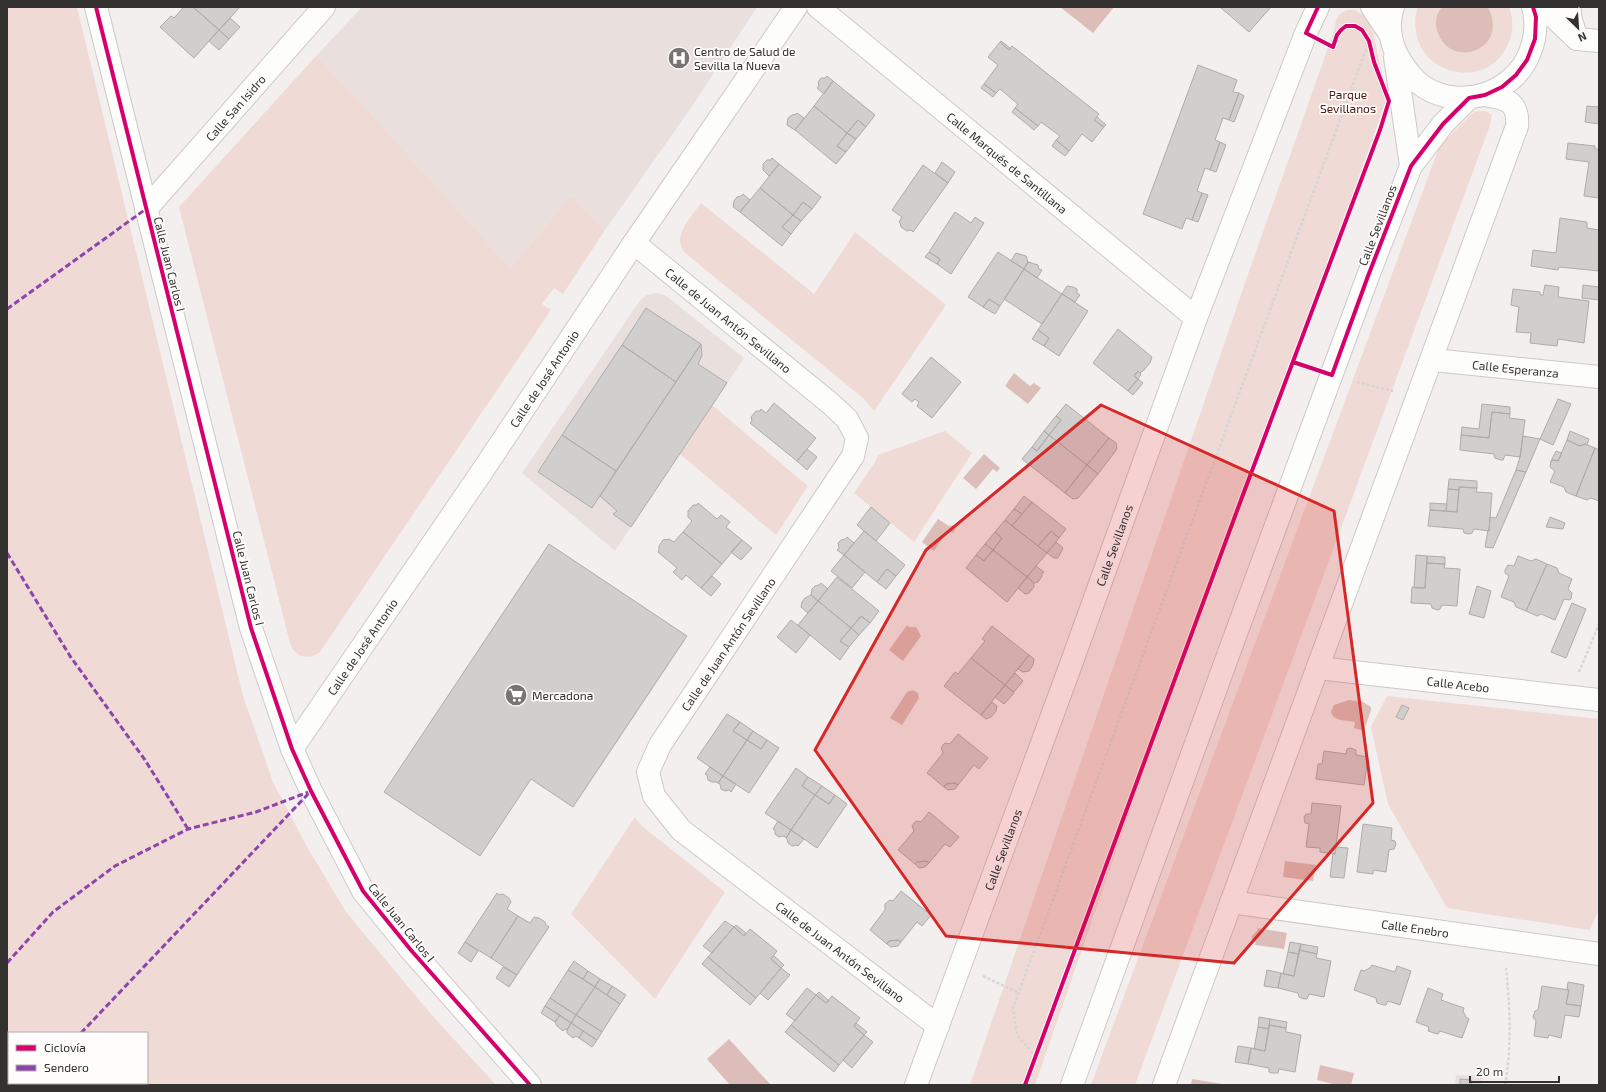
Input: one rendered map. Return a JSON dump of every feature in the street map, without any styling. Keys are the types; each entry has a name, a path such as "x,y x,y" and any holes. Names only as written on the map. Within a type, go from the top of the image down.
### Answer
{"street":[{"name":"Calle Juan Carlos I","path":"96,7 251,628 292,749 311,791 362,891 410,949 530,1085"},
{"name":"Calle San Isidro","path":"146,209 324,7"},
{"name":"Calle de José Antonio","path":"292,749 481,473 634,243 796,7"},
{"name":"Calle Marqués de Santillana","path":"818,7 1196,318"},
{"name":"Calle Sevillanos","path":"916,1085 1073,660 1196,318 1318,7"},
{"path":"1164,1085 1230,902 1433,360 1517,126 1518,116 1513,105 1502,98 1446,96 1424,87 1406,72 1372,7"},
{"name":"Calle Sevillanos","path":"1393,7 1391,13 1392,43 1411,166"},
{"path":"1527,60 1535,39 1536,17 1533,7"},
{"path":"1477,96 1502,87 1516,75 1527,60 1557,10 1570,17 1577,39 1599,41"},
{"name":"Calle Sevillanos","path":"1072,1085 1368,276 1411,166 1443,124 1477,96"},
{"name":"Calle de Juan Antón Sevillano","path":"634,243 831,404 847,419 857,438 853,456 660,745 648,772 654,796 681,830 938,1026"},
{"name":"Calle Esperanza","path":"1433,360 1599,377"},
{"name":"Calle Acebo","path":"1318,668 1599,700"},
{"name":"Calle Enebro","path":"1230,902 1599,954"}],"path":[{"path":"1036,1057 1017,1035 1013,1008 1366,49"},
{"path":"1332,375 1418,398"},
{"path":"1569,696 1599,624"},
{"path":"1504,940 1509,1001 1510,1062 1506,1085"},
{"path":"960,965 1019,993"}],"highlighted area":[{"path":"1101,405 1334,511 1373,803 1234,963 946,936 815,750 926,550"}],"shaded area":[{"path":"362,7 757,7 691,108 605,230 571,195 511,268 317,55"},
{"path":"1060,7 1114,7 1093,33"},
{"path":"1442,7 1488,7 1493,22 1491,34 1485,44 1476,50 1465,52 1454,51 1445,44 1438,33 1436,26 1437,16"},
{"path":"658,293 665,295 744,358 615,551 522,473 641,299 647,295"},
{"path":"1014,373 1030,386 1034,383 1041,388 1028,404 1005,386"},
{"path":"984,454 1000,468 997,472 993,469 976,489 963,478"},
{"path":"938,519 949,526 954,525 956,528 953,533 948,530 934,551 922,542"},
{"path":"907,625 909,627 916,627 921,636 903,661 889,650"},
{"path":"913,690 918,693 919,698 902,725 890,718 907,692"},
{"path":"1349,700 1363,702 1371,707 1364,731 1354,728 1355,722 1335,718 1331,712 1334,705"},
{"path":"1285,861 1316,865 1313,881 1283,877"},
{"path":"1258,928 1287,933 1284,949 1255,945 1256,942 1252,940 1252,936"},
{"path":"729,1039 770,1085 730,1085 707,1059"},
{"path":"1320,1065 1354,1073 1351,1085 1337,1085 1317,1080"},
{"path":"1456,1075 1483,1076 1481,1085 1455,1085"},
{"path":"1192,1079 1228,1085 1191,1085"}],"green space":[{"path":"7,7 77,7 243,696 273,782 306,845 346,912 429,1012 496,1085 7,1085"},
{"path":"1418,7 1442,7 1439,10 1480,48 1485,44 1491,34 1493,24 1488,7 1509,7 1512,24 1509,42 1500,57 1494,63 1476,72 1455,72 1444,68 1427,56 1421,47 1415,26 1415,18"},
{"name":"Parque Sevillanos","path":"1355,10 1363,15 1368,21 1373,32 1387,98 1293,362 1216,563 1035,1085 970,1085 1337,19 1342,12"},
{"path":"317,55 511,268 571,195 605,230 563,294 554,288 542,304 551,310 320,652 316,655 307,657 295,652 290,643 179,207"},
{"path":"1485,111 1492,115 1489,128 1135,1085 1091,1085 1440,145 1474,112"},
{"path":"701,203 814,294 855,232 946,305 874,411 863,398 685,253 681,247 681,234 684,227"},
{"path":"712,405 808,486 776,535 680,454"},
{"path":"945,431 972,453 914,542 854,493 875,462 878,455"},
{"path":"1387,696 1599,719 1599,909 1590,930 1447,908 1388,804 1371,727"},
{"path":"635,817 642,826 725,892 655,999 571,914"}],"building":[{"path":"184,7 193,7 219,30 194,58 160,27 171,16 174,18"},
{"path":"193,7 240,7 219,30"},
{"path":"1220,7 1271,7 1249,32"},
{"path":"230,18 240,27 229,39 219,30"},
{"path":"219,30 229,39 219,50 209,41"},
{"path":"1001,41 1010,48 1009,50 1000,42"},
{"path":"1000,42 1009,50 1012,46 1099,114 1094,120 1104,127 1092,142 1082,134 1069,151 1056,140 1060,136 1041,122 1038,126 1015,108 1018,104 1000,89 996,93 984,84 998,65 988,57"},
{"path":"1198,65 1237,80 1233,92 1239,93 1229,120 1223,118 1215,140 1220,142 1210,170 1205,168 1197,191 1202,193 1192,220 1186,218 1182,229 1143,214"},
{"path":"827,76 833,81 824,94 817,88 819,86 818,82 821,78 825,78"},
{"path":"833,81 875,115 866,127 858,120 847,133 814,106"},
{"path":"984,84 996,93 993,97 981,88"},
{"path":"1239,93 1244,96 1234,122 1229,120"},
{"path":"1599,103 1599,124 1585,122 1587,106 1598,107"},
{"path":"814,106 847,133 837,146 846,152 836,164 795,130"},
{"path":"1015,108 1038,126 1034,130 1012,112"},
{"path":"797,113 804,118 795,130 787,125 788,118"},
{"path":"1097,117 1106,125 1104,127 1094,120"},
{"path":"858,120 866,127 856,139 847,133"},
{"path":"847,133 856,139 846,152 837,146"},
{"path":"1056,140 1069,151 1065,156 1052,146"},
{"path":"1220,142 1226,145 1216,172 1210,170"},
{"path":"1568,143 1595,146 1595,149 1599,149 1599,198 1584,196 1589,162 1566,159"},
{"path":"772,158 779,164 769,176 763,170 763,164"},
{"path":"942,162 955,172 948,183 935,173"},
{"path":"779,164 821,197 812,209 803,202 793,215 760,188"},
{"path":"923,165 948,183 913,232 911,230 907,231 901,227 899,222 902,217 892,210"},
{"path":"760,188 793,215 782,227 791,234 782,246 740,212"},
{"path":"1202,193 1208,195 1198,222 1192,220"},
{"path":"743,194 750,200 740,212 733,207 734,201 737,197"},
{"path":"803,202 812,209 801,221 793,215"},
{"path":"955,212 971,223 975,217 984,223 951,274 937,264 940,259 929,252"},
{"path":"793,215 801,221 791,234 782,227"},
{"path":"1560,218 1587,222 1587,228 1599,230 1599,271 1559,267 1558,270 1531,266 1533,250 1556,253"},
{"path":"929,252 940,259 937,264 925,257"},
{"path":"998,252 1024,269 1000,306 989,299 983,307 968,297"},
{"path":"1016,253 1026,256 1028,262 1024,269 1011,261"},
{"path":"1028,262 1038,265 1039,269 1042,270 1037,278 1024,269"},
{"path":"1024,269 1062,294 1042,324 1004,299"},
{"path":"1545,285 1559,287 1558,297 1589,301 1584,343 1558,339 1557,346 1530,343 1531,333 1516,332 1519,307 1511,305 1513,289 1540,292 1540,295 1543,295"},
{"path":"1583,285 1599,287 1599,300 1582,298"},
{"path":"1067,286 1077,289 1077,293 1080,295 1075,302 1062,294"},
{"path":"1062,294 1088,311 1059,356 1044,346 1049,338 1038,330"},
{"path":"989,299 1000,306 995,314 983,307"},
{"path":"646,308 701,344 676,382 622,345"},
{"path":"1118,329 1152,357 1150,363 1144,370 1140,373 1138,371 1134,376 1138,379 1128,391 1093,363"},
{"path":"1038,330 1049,338 1044,346 1032,339"},
{"path":"701,344 702,355 698,364 727,383 631,527 613,514 617,511 600,496"},
{"path":"622,345 676,382 616,471 562,435"},
{"path":"931,357 961,382 932,418 917,406 919,402 915,399 912,402 902,394"},
{"path":"1138,371 1141,374 1138,379 1134,376"},
{"path":"1138,379 1143,383 1133,395 1128,391"},
{"path":"1558,399 1571,404 1553,445 1540,439"},
{"path":"774,403 816,438 797,461 750,423 752,421 751,417 756,411 760,411 761,409 766,413"},
{"path":"1066,404 1109,438 1087,465 1049,435 1061,420 1056,416"},
{"path":"1482,404 1510,407 1510,414 1492,412 1489,438 1461,435 1462,427 1479,429"},
{"path":"1492,412 1510,414 1509,418 1525,420 1520,457 1505,455 1503,460 1501,460 1495,458 1494,454 1460,450 1461,435 1489,438"},
{"path":"1056,416 1061,420 1049,435 1044,431"},
{"path":"1044,431 1049,435 1037,451 1032,447"},
{"path":"1570,431 1589,439 1587,445 1585,444 1580,446 1567,440"},
{"path":"562,435 616,471 592,508 538,472"},
{"path":"1049,435 1087,465 1065,493 1022,459 1032,447 1037,451"},
{"path":"1523,436 1540,439 1526,472 1516,470 1520,457"},
{"path":"1109,438 1116,443 1117,449 1098,474 1087,465"},
{"path":"1567,440 1580,446 1585,444 1595,448 1576,496 1566,492 1564,487 1550,482 1555,471 1550,467 1551,461 1558,461"},
{"path":"1595,448 1599,450 1599,501 1591,498 1587,500 1576,496"},
{"path":"807,449 817,457 807,470 797,461"},
{"path":"1556,451 1562,453 1558,461 1551,461"},
{"path":"1087,465 1098,474 1078,498 1073,499 1065,493"},
{"path":"1516,470 1526,472 1493,548 1485,547 1488,530 1489,531 1490,517 1496,518"},
{"path":"1449,479 1477,481 1477,488 1459,487 1459,490 1448,489"},
{"path":"1459,487 1477,488 1476,492 1492,493 1489,531 1474,529 1472,533 1469,534 1464,533 1463,529 1428,526 1430,510 1457,512"},
{"path":"1448,489 1459,490 1457,512 1446,511"},
{"path":"1024,496 1032,502 1022,514 1014,509"},
{"path":"1032,502 1066,529 1059,538 1051,531 1038,546 1012,526"},
{"path":"698,503 717,519 721,515 730,522 726,527 742,540 722,564 683,532 692,521 688,517 688,511 693,505 697,505"},
{"path":"1430,503 1447,504 1446,511 1430,510"},
{"path":"871,507 890,523 876,541 857,525"},
{"path":"1014,509 1022,514 1012,526 1005,520"},
{"path":"1550,517 1565,523 1563,529 1546,527"},
{"path":"1005,520 1047,553 1027,577 993,550 1002,538 995,532"},
{"path":"864,531 905,565 896,576 887,569 877,582 844,555"},
{"path":"1051,531 1059,538 1047,553 1038,546"},
{"path":"683,532 722,564 701,588 686,575 682,580 673,572 677,568 658,552 659,546 663,540 669,539 674,542"},
{"path":"995,532 1002,538 993,550 985,544"},
{"path":"847,537 854,543 844,555 837,550 839,548 838,543"},
{"path":"742,540 752,548 741,560 731,552"},
{"path":"1056,542 1063,548 1058,558 1054,558 1047,553"},
{"path":"549,544 687,636 573,807 531,779 480,856 384,792"},
{"path":"985,544 993,550 984,561 976,555"},
{"path":"993,550 1027,577 1007,602 966,568 976,555 984,561"},
{"path":"844,555 865,572 852,588 831,571"},
{"path":"1416,555 1427,556 1425,588 1414,588"},
{"path":"1427,556 1445,557 1445,564 1427,563"},
{"path":"1518,556 1531,561 1536,559 1547,564 1526,611 1516,607 1514,602 1501,597 1509,576 1505,573 1505,570 1508,565 1514,566"},
{"path":"1427,563 1445,564 1444,568 1460,569 1457,606 1442,605 1438,610 1432,608 1431,604 1411,603 1412,587 1425,588"},
{"path":"1547,564 1557,568 1559,573 1572,579 1568,589 1572,593 1571,599 1564,599 1555,620 1541,614 1537,616 1526,611"},
{"path":"1036,566 1044,572 1042,573 1042,576 1038,582 1034,583 1027,577"},
{"path":"887,569 896,576 886,589 877,582"},
{"path":"712,576 721,584 711,596 701,588"},
{"path":"837,577 879,611 870,623 861,616 851,628 818,601"},
{"path":"1027,577 1034,583 1034,587 1029,593 1025,594 1018,588"},
{"path":"821,583 828,589 818,601 811,595 812,589"},
{"path":"1477,586 1491,591 1484,618 1469,614"},
{"path":"811,595 818,601 808,613 801,607 805,598"},
{"path":"818,601 851,628 840,641 849,647 840,660 798,625"},
{"path":"1572,603 1586,609 1566,658 1551,652"},
{"path":"861,616 870,623 859,635 851,628"},
{"path":"791,620 810,635 796,653 777,637"},
{"path":"992,626 1029,655 1005,685 971,658 985,641 982,639"},
{"path":"851,628 859,635 849,647 840,641"},
{"path":"1029,655 1034,659 1033,665 1029,671 1023,672 1018,669"},
{"path":"971,658 1005,685 981,715 944,686 955,672 958,674"},
{"path":"1015,673 1023,681 1014,692 1005,685"},
{"path":"1005,685 1014,693 1004,704 995,697"},
{"path":"992,702 997,706 996,711 991,717 986,719 981,715"},
{"path":"1402,705 1409,708 1403,720 1396,717"},
{"path":"727,714 740,722 733,731 747,740 723,776 697,758"},
{"path":"740,722 753,731 747,740 733,731"},
{"path":"753,731 767,740 761,749 747,740"},
{"path":"958,734 988,758 979,769 974,765 958,785 955,783 946,784 944,787 927,773 943,753 941,748 943,745 945,743 950,744"},
{"path":"747,740 761,749 767,740 779,748 749,793 723,776"},
{"path":"1350,748 1356,750 1356,755 1368,757 1364,785 1316,779 1318,764 1322,764 1324,751 1346,754 1347,749"},
{"path":"710,767 723,776 718,783 708,780 707,775 705,774"},
{"path":"796,768 808,777 802,786 815,795 791,830 765,813"},
{"path":"723,776 736,784 731,792 729,790 725,791 721,789 720,784 718,783"},
{"path":"808,777 822,786 815,795 802,786"},
{"path":"955,783 958,785 955,789 948,790 944,787 946,784"},
{"path":"822,786 835,795 829,804 815,795"},
{"path":"815,795 829,804 835,795 847,804 817,848 791,830"},
{"path":"1312,803 1341,806 1335,854 1320,852 1320,848 1306,847 1309,824 1305,823 1304,817 1306,814 1311,814"},
{"path":"929,812 959,837 950,847 945,844 929,863 926,861 917,862 915,864 898,850 914,831 912,826 914,823 917,821 921,822"},
{"path":"778,821 791,830 786,838 784,836 779,837 775,834 775,830 773,829"},
{"path":"1363,824 1392,828 1391,840 1395,841 1396,844 1394,849 1389,850 1386,872 1373,870 1373,874 1357,872"},
{"path":"791,830 804,839 798,846 792,846 788,843 786,838"},
{"path":"1336,847 1348,848 1344,878 1330,877 1333,853 1335,854"},
{"path":"926,861 929,863 925,867 919,868 915,864 917,862"},
{"path":"901,891 931,915 922,926 917,922 901,942 898,940 889,941 887,944 870,930 885,910 885,904 890,900 893,901"},
{"path":"497,893 499,895 503,894 509,898 511,902 507,909 518,916 491,958 465,942"},
{"path":"518,916 530,923 534,917 539,918 549,927 517,975 491,958"},
{"path":"725,921 734,927 712,953 703,946"},
{"path":"736,925 746,933 744,936 734,927"},
{"path":"734,927 744,936 750,929 777,951 771,959 781,968 756,998 708,957"},
{"path":"898,940 901,942 898,946 891,947 887,944 889,941"},
{"path":"465,942 478,951 471,962 458,953"},
{"path":"1290,942 1301,944 1299,954 1288,952"},
{"path":"1301,944 1318,947 1317,954 1299,950"},
{"path":"1299,950 1317,954 1316,958 1331,961 1324,997 1309,994 1307,999 1304,999 1299,997 1298,993 1278,988 1281,973 1294,976"},
{"path":"1288,952 1299,954 1294,976 1283,974"},
{"path":"774,956 784,965 781,968 771,959"},
{"path":"708,957 756,998 750,1005 702,964"},
{"path":"574,961 588,971 583,979 568,970"},
{"path":"1372,965 1395,972 1397,966 1411,971 1400,1005 1388,1001 1386,1005 1377,1003 1376,998 1354,990 1361,970 1364,971"},
{"path":"503,967 517,975 509,987 496,978"},
{"path":"781,968 790,975 768,1000 760,993"},
{"path":"568,970 595,987 576,1015 550,998"},
{"path":"1267,970 1281,973 1278,988 1264,986"},
{"path":"588,971 600,979 595,987 583,979"},
{"path":"600,979 612,986 607,995 595,987"},
{"path":"1568,982 1584,985 1581,1006 1566,1004 1569,990 1567,990"},
{"path":"612,986 626,995 620,1004 607,995"},
{"path":"1542,986 1569,990 1566,1004 1581,1006 1579,1017 1565,1015 1561,1038 1549,1035 1548,1038 1534,1036 1536,1021 1533,1017 1535,1011 1538,1010"},
{"path":"595,987 620,1004 602,1032 576,1015"},
{"path":"807,988 816,995 795,1021 786,1014"},
{"path":"1428,988 1443,994 1441,1000 1464,1008 1463,1011 1469,1019 1462,1038 1440,1031 1437,1034 1428,1031 1429,1027 1416,1022"},
{"path":"819,992 829,1001 826,1003 816,995"},
{"path":"816,995 826,1003 832,996 860,1018 854,1026 864,1035 839,1065 791,1025"},
{"path":"550,998 576,1015 571,1023 545,1006"},
{"path":"545,1006 560,1015 555,1022 541,1013"},
{"path":"560,1015 571,1023 567,1030 565,1029 563,1031 555,1022"},
{"path":"576,1015 602,1032 597,1040 571,1023"},
{"path":"1259,1017 1270,1019 1269,1029 1258,1027"},
{"path":"1270,1019 1287,1022 1286,1028 1269,1025"},
{"path":"571,1023 583,1031 579,1038 576,1036 573,1038 567,1033"},
{"path":"856,1023 867,1032 864,1035 854,1026"},
{"path":"791,1025 839,1065 834,1072 785,1032"},
{"path":"1269,1025 1286,1028 1286,1032 1301,1035 1295,1072 1279,1069 1278,1073 1272,1073 1269,1072 1269,1068 1248,1064 1251,1048 1265,1051"},
{"path":"1258,1027 1269,1029 1265,1051 1254,1049"},
{"path":"583,1031 597,1040 592,1047 579,1038"},
{"path":"864,1035 873,1042 852,1068 843,1060"},
{"path":"1238,1046 1251,1048 1248,1064 1235,1062"},
{"path":"1460,1079 1471,1080 1471,1085 1460,1085"}],"marked path":[{"path":"7,309 146,209"},
{"path":"7,553 70,656 145,760 188,829"},
{"path":"7,963 53,912 115,866 188,829 256,812 311,791"},
{"path":"82,1032 309,793"}],"cycle path":[{"path":"96,7 251,628 292,749 311,791 363,891 410,949 530,1085"},
{"path":"1025,1085 1241,500 1380,130 1389,101 1374,62 1369,41 1362,30 1355,26 1346,26 1337,35 1333,47 1306,33 1318,7"},
{"path":"1293,362 1332,375 1368,276 1411,166 1443,124 1469,98 1485,95 1502,87 1516,75 1527,60 1535,39 1536,17 1533,7"}],"place":[{"name":"Centro de Salud de Sevilla la Nueva","path":"679,58"},
{"name":"Mercadona","path":"516,695"}]}
